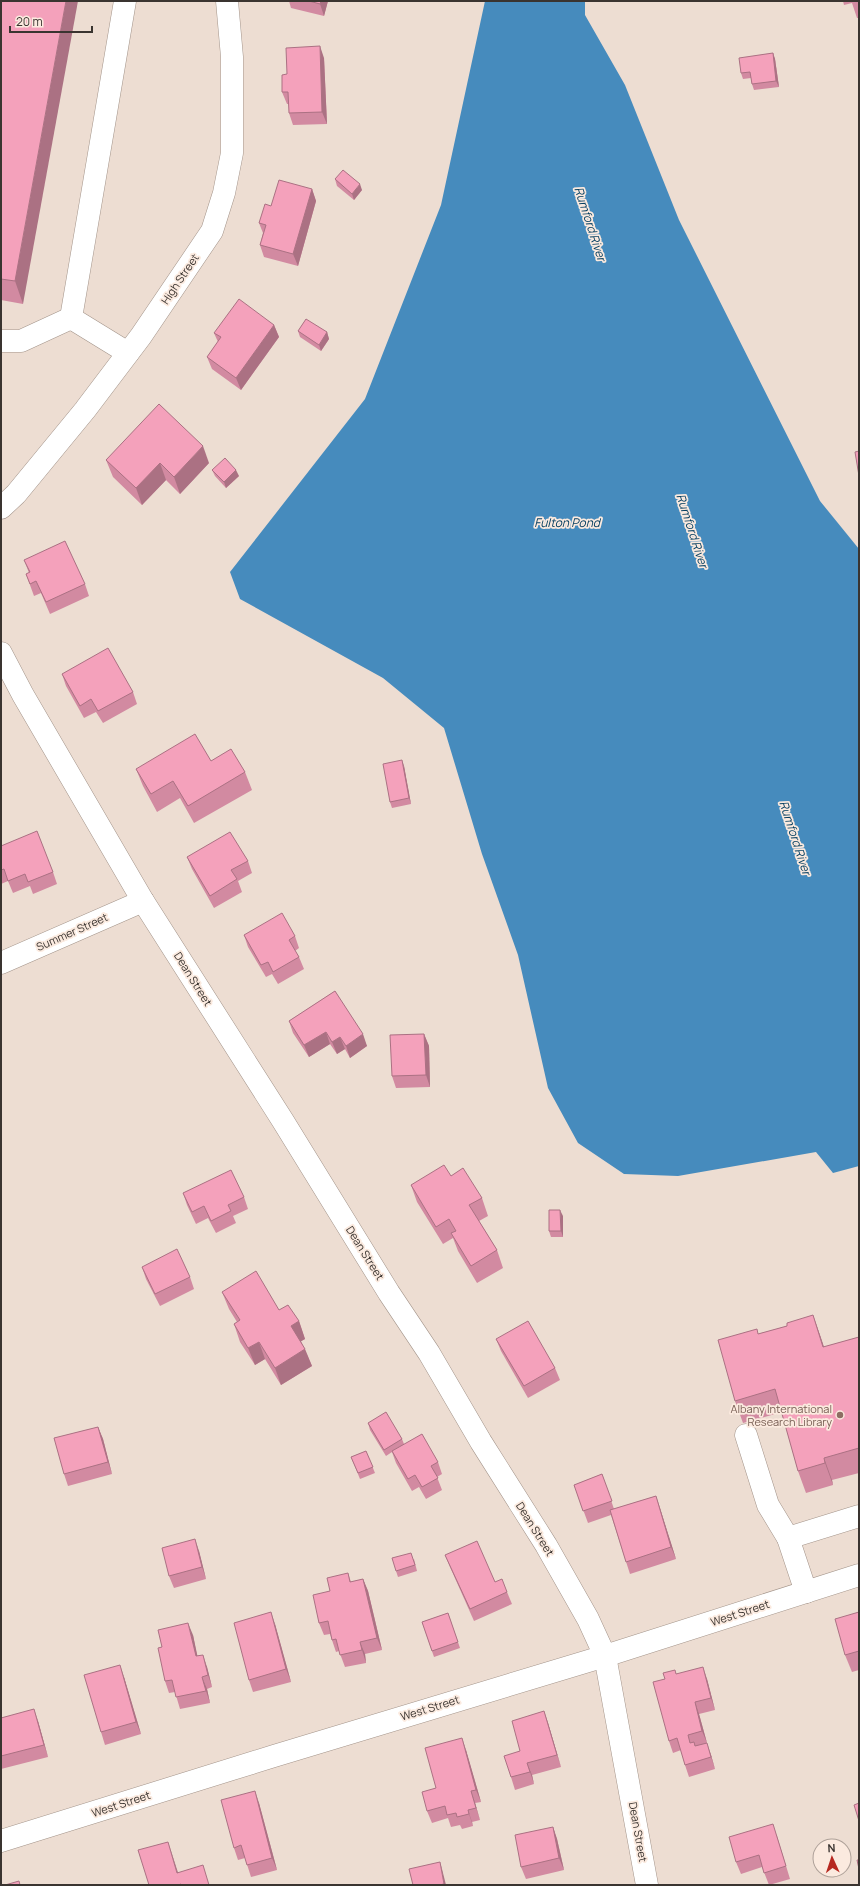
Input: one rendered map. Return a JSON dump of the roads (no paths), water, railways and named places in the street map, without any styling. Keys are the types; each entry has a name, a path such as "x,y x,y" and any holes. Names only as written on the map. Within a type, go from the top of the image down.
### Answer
{"street":[{"path":"71,318 125,1"},
{"name":"High Street","path":"1,508 16,494 80,416 128,353 212,231 224,193 232,153 232,57 227,1"},
{"path":"1,341 21,342 71,318"},
{"path":"71,318 128,353"},
{"name":"Dean Street","path":"1,653 23,695 143,901 283,1121 389,1293 429,1353 481,1442 546,1545 588,1620 605,1656 647,1885"},
{"name":"Summer Street","path":"1,963 143,901"},
{"path":"746,1435 768,1505 788,1538 806,1592"},
{"path":"788,1538 859,1516"},
{"name":"West Street","path":"1,1841 274,1756 605,1656 859,1575"}],"water":[{"name":"Fulton Pond","path":"485,1 585,1 585,15 625,85 679,220 820,501 859,549 859,1166 833,1173 816,1152 678,1176 624,1174 578,1143 548,1088 518,955 482,854 444,728 383,678 240,599 230,572 365,399 441,205"}],"place":[{"name":"Albany International Research Library","path":"840,1415"}],"water label":[{"name":"Rumford River","path":"590,224"},
{"name":"Rumford River","path":"692,531"},
{"name":"Rumford River","path":"795,838"}]}
